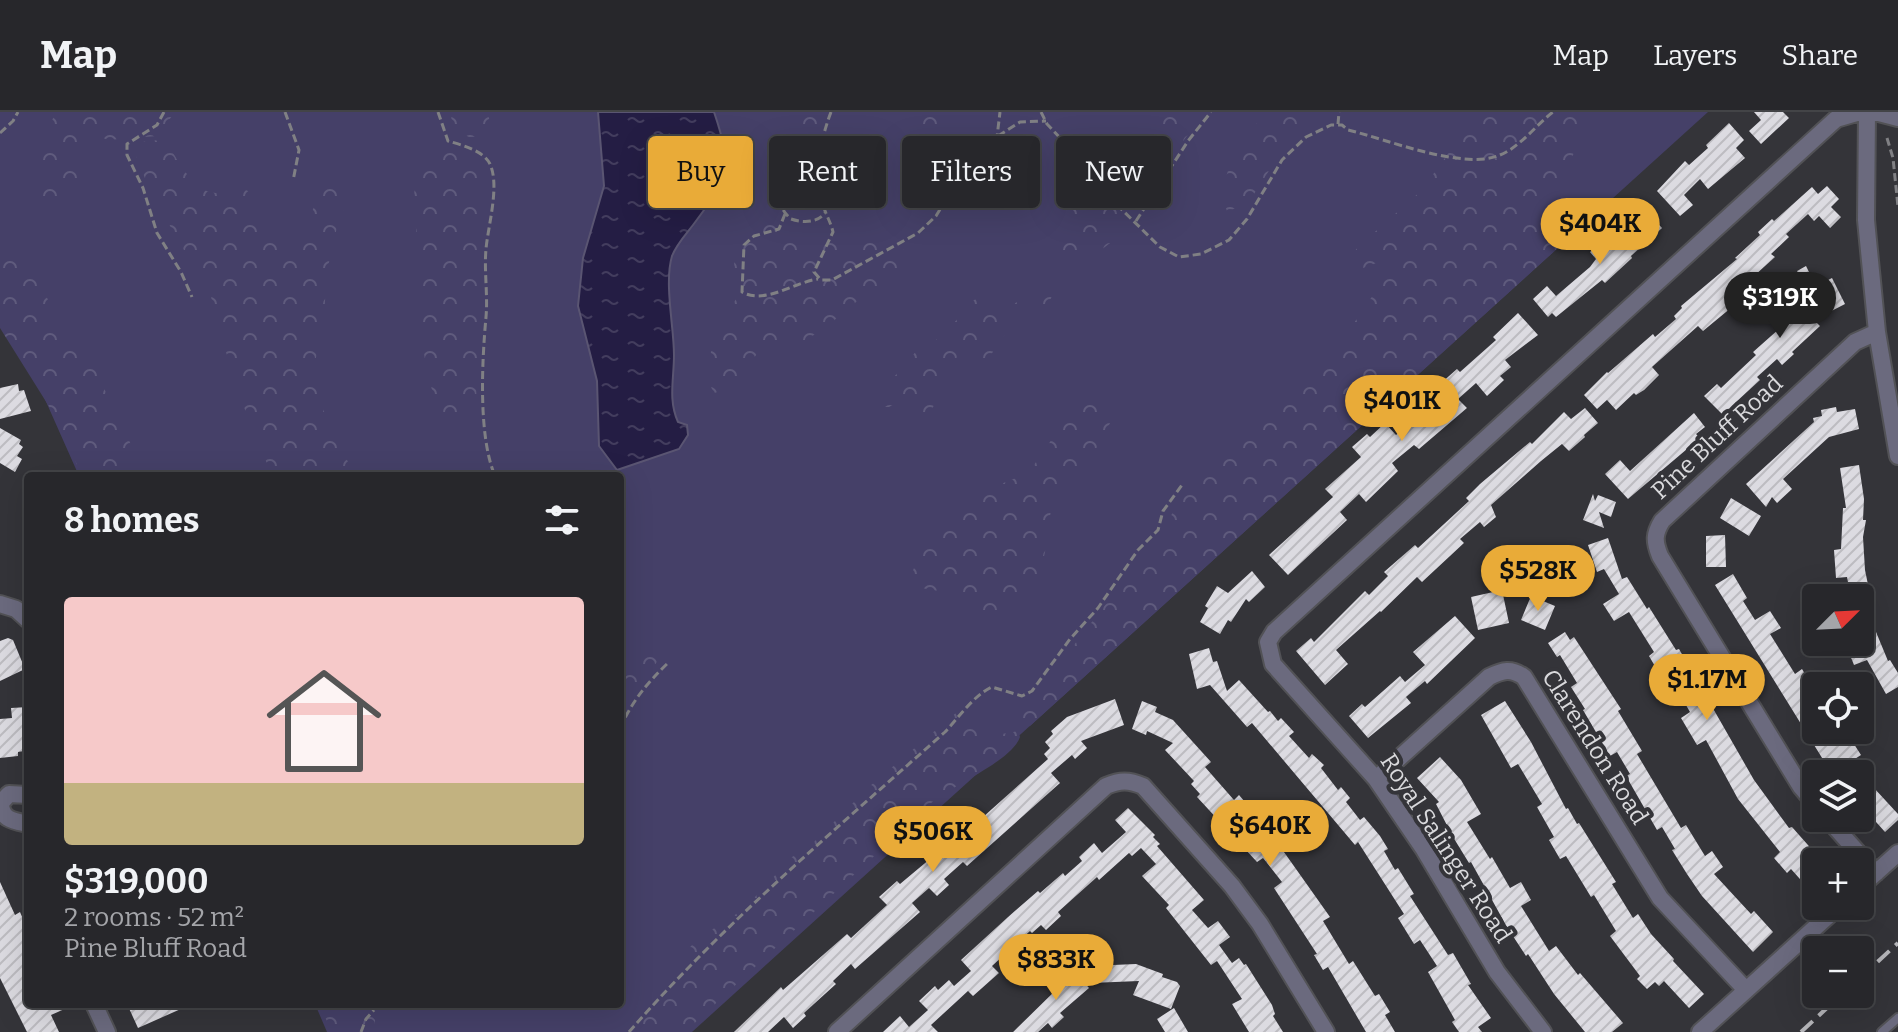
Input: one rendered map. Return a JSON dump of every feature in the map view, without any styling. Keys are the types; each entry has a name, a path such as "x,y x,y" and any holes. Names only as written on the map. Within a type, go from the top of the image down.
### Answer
{"street":[{"name":"Royal Salinger Road","path":"1543,1032 1497,972 1423,848 1376,779 1273,664 1268,642 1274,632 1836,119 1860,112"},
{"path":"1867,112 1866,220 1877,332 1898,456"},
{"path":"1875,112 1898,118"},
{"name":"Pine Bluff Road","path":"1802,788 1654,542 1662,521 1855,342 1877,332"},
{"path":"0,604 16,609 24,616"},
{"name":"Clarendon Road","path":"1376,779 1489,677 1514,670 1524,677 1660,898 1746,990"},
{"path":"837,1032 1106,786 1119,781 1131,781 1143,786 1232,886 1260,924 1326,1032"},
{"path":"24,795 9,794 1,803 1,810 9,820 24,823"},
{"path":"1839,832 1876,873 1898,853"},
{"path":"1700,1032 1824,920"},
{"path":"96,1008 107,1032"}],"lane":[{"path":"1882,1032 1898,1018"}],"path":[{"path":"0,133 18,112"},
{"path":"164,112 157,125 127,144 127,155 143,188 158,236 181,272 192,297"},
{"path":"285,112 299,150 293,181"},
{"path":"438,112 448,141 477,152 486,159 492,171 493,203 486,254 483,359 486,450 494,472"},
{"path":"819,278 814,272 815,265 833,232 825,213 818,163 820,141 831,112"},
{"path":"997,136 1000,112"},
{"path":"1041,112 1098,184 1160,247 1179,257 1197,255 1219,247 1238,231 1293,148 1306,137 1331,125 1428,152 1479,161 1503,154 1553,112"},
{"path":"1136,221 1188,141 1211,112"},
{"path":"1338,125 1339,112"},
{"path":"999,136 1020,122 1046,121"},
{"path":"1887,138 1893,158 1898,207"},
{"path":"782,208 791,219 802,222 820,219 825,213"},
{"path":"785,214 779,229 749,238 744,245 742,292 755,297 819,278 832,280 918,233 941,208"},
{"path":"629,1032 707,948 846,817 945,732 980,692 992,687 1022,696 1032,691 1070,639 1098,608 1138,550 1158,530 1163,511 1182,485"},
{"path":"624,720 649,680 669,662"},
{"path":"361,1032 374,1010"}],"green space":[{"path":"0,112 1708,112 692,1032 327,1032 317,1008 624,1008 624,472 77,472 0,298"},
{"path":"56,112 175,112 157,136 108,140 96,135 84,152 76,197 56,208 39,198 38,191 43,139"},
{"path":"450,112 488,112 492,136 469,137 454,130"},
{"path":"775,112 838,112 827,136 798,136 796,129 783,124"},
{"path":"912,112 959,112 955,136 918,136"},
{"path":"1165,112 1205,112 1171,157 1171,136 1147,136"},
{"path":"1266,112 1304,112 1300,129 1288,141 1254,194 1243,206 1227,211 1224,185 1228,171 1241,145"},
{"path":"1465,112 1590,112 1556,198 1580,228 1030,726 999,730 1015,705 1043,687 1056,672 1164,529 1183,493 1216,459 1295,395 1361,314 1381,282 1385,267 1379,262 1363,268 1351,268 1349,258 1421,191 1455,144"},
{"path":"1080,125 1101,136 1069,136 1068,129"},
{"path":"153,140 167,142 187,174 208,191 216,193 239,188 248,191 244,219 279,238 303,227 322,186 334,181 344,186 347,201 337,227 327,271 324,316 314,368 317,394 338,447 355,472 270,472 235,385 211,297 150,191 135,153 138,143"},
{"path":"444,143 478,159 482,182 476,408 464,421 444,413 434,396 427,372 420,316 415,189 423,165"},
{"path":"916,208 932,208 924,215"},
{"path":"1068,208 1134,208 1114,240 1084,257 1065,255 1061,237"},
{"path":"770,220 783,224 802,239 833,232 862,245 887,236 902,246 904,263 890,282 860,299 808,338 796,343 764,346 726,390 714,393 709,383 711,351 718,330 736,299 734,260 738,242 743,233"},
{"path":"0,232 38,281 53,309 89,357 144,472 80,472 55,416 0,328"},
{"path":"1005,282 1007,287 1000,301 1001,307 1006,309 1042,285 1048,285 1052,296 1046,305 1011,327 982,364 975,368 967,366 958,357 946,364 940,377 941,395 931,410 914,417 908,414 909,408 903,399 889,407 877,407 876,401 881,392 919,348 942,337 964,306"},
{"path":"1101,395 1116,412 1088,461 1056,498 1043,561 1019,601 1002,612 992,613 961,595 918,587 911,576 929,544 943,529 993,489 1027,475 1059,429"},
{"path":"651,642 658,647 659,659 633,695 624,714 624,656"},
{"path":"957,712 990,733 1018,731 1020,737 993,764 929,805 685,1032 612,1032 648,994 661,994 692,945 742,911 792,857 810,846 870,786"},
{"path":"321,1008 365,1008 375,1020 375,1032 332,1032"}],"water":[{"path":"598,112 714,112 721,136 648,136 648,208 706,208 676,248 670,267 673,406 678,422 687,425 688,435 679,449 617,470 599,446 597,381 578,306 583,258 604,186"}],"building":[{"path":"1754,112 1783,112 1789,118 1761,144 1749,131 1761,120"},
{"path":"1729,123 1744,140 1736,148 1745,158 1708,189 1700,179 1684,195 1693,205 1680,216 1657,191 1685,161 1689,165 1708,148 1706,145"},
{"path":"1827,186 1839,199 1831,207 1841,217 1830,228 1819,216 1814,221 1808,214 1786,234 1789,237 1771,254 1775,257 1743,286 1749,293 1703,331 1698,326 1652,367 1659,375 1644,390 1636,395 1634,393 1616,410 1607,400 1597,409 1584,395 1653,334 1655,337 1676,319 1674,316 1681,306 1737,259 1772,219 1774,221 1812,187 1818,194"},
{"path":"1648,213 1662,228 1605,283 1602,280 1556,317 1552,313 1548,317 1533,299 1547,286 1556,296 1590,267 1596,259 1590,252 1610,234 1617,242"},
{"path":"1806,266 1816,286 1832,278 1845,304 1814,320 1820,326 1782,365 1777,359 1757,377 1760,380 1725,417 1704,396 1717,384 1721,388 1756,355 1753,352 1779,329 1773,323 1807,292 1797,271"},
{"path":"1518,313 1538,335 1505,360 1511,367 1500,376 1504,380 1487,396 1476,383 1458,399 1467,408 1419,449 1414,445 1392,463 1398,471 1366,502 1359,494 1340,512 1347,520 1288,575 1269,555 1333,497 1325,489 1361,457 1352,447 1367,434 1370,437 1385,423 1396,435 1439,398 1432,391 1457,369 1460,372 1496,340 1493,337"},
{"path":"18,384 19,391 24,390 31,411 0,419 0,388"},
{"path":"1836,407 1837,412 1855,409 1859,429 1829,437 1783,479 1792,489 1777,503 1772,497 1766,507 1746,484 1814,422 1813,418 1822,416 1821,410"},
{"path":"1585,408 1598,423 1585,437 1569,451 1562,444 1541,461 1491,505 1496,517 1484,527 1480,522 1460,539 1464,543 1422,582 1417,577 1336,650 1348,664 1325,685 1296,651 1311,638 1314,642 1365,591 1369,595 1388,576 1384,572 1415,545 1418,548 1469,501 1466,498 1480,484 1530,442 1532,444 1564,412 1571,419"},
{"path":"1694,413 1705,427 1696,434 1700,438 1628,499 1605,474 1620,460 1630,471"},
{"path":"0,428 21,440 19,444 23,447 17,456 22,459 15,472 0,463"},
{"path":"1859,465 1864,499 1863,520 1866,520 1863,537 1868,584 1848,584 1847,577 1836,578 1834,550 1841,549 1843,508 1846,508 1840,468"},
{"path":"1593,494 1595,501 1598,495 1616,502 1611,517 1599,512 1604,528 1583,520"},
{"path":"1731,498 1761,516 1749,536 1720,518"},
{"path":"1725,535 1726,567 1706,567 1706,536"},
{"path":"1608,538 1622,579 1627,577 1676,650 1679,649 1754,780 1789,828 1792,827 1811,848 1802,848 1802,881 1791,869 1787,873 1774,858 1780,852 1738,799 1706,740 1697,745 1681,718 1690,712 1669,676 1663,680 1649,656 1654,652 1629,612 1614,621 1603,604 1619,594 1604,569 1597,572 1588,545"},
{"path":"1252,571 1265,587 1249,602 1246,599 1220,634 1200,622 1217,586 1228,593"},
{"path":"1733,574 1747,598 1743,601 1755,620 1770,611 1781,628 1770,634 1795,674 1802,669 1804,672 1802,726 1715,585"},
{"path":"1502,590 1509,623 1478,630 1471,597"},
{"path":"1531,596 1555,606 1545,630 1521,620"},
{"path":"1455,616 1475,638 1427,684 1425,681 1406,697 1411,703 1368,738 1349,716 1362,704 1365,707 1400,676 1405,682 1425,665 1413,652"},
{"path":"1874,627 1888,661 1898,673 1898,687 1886,694 1867,660 1854,665 1850,656 1874,656"},
{"path":"1565,632 1570,640 1574,637 1621,709 1618,711 1642,751 1637,754 1681,828 1686,825 1705,856 1712,851 1723,867 1714,874 1751,914 1754,911 1773,932 1753,952 1702,896 1672,850 1675,849 1662,827 1657,830 1626,776 1630,774 1617,752 1610,756 1571,687 1577,683 1560,655 1557,657 1548,643"},
{"path":"13,640 24,669 0,681 0,641"},
{"path":"1209,648 1227,691 1239,680 1268,712 1278,721 1281,718 1294,732 1289,736 1309,758 1312,754 1324,765 1321,768 1338,790 1341,787 1350,798 1346,802 1360,820 1364,817 1380,836 1395,870 1398,868 1414,894 1410,896 1448,955 1453,953 1471,984 1468,985 1491,1018 1478,1027 1482,1032 1459,1032 1452,1022 1455,1020 1428,972 1437,966 1420,940 1414,944 1398,918 1404,914 1358,842 1355,845 1252,723 1247,727 1210,685 1197,689 1189,654"},
{"path":"1115,699 1124,725 1081,741 1087,748 1075,759 1072,755 1051,773 1060,783 967,866 963,862 944,879 949,885 937,896 929,888 912,903 920,912 855,969 851,964 793,1028 784,1017 768,1032 734,1032 781,987 783,990 847,934 851,938 887,905 879,897 897,881 900,884 943,848 945,851 1048,759 1044,754 1050,748 1045,742 1053,734 1051,731 1067,717"},
{"path":"1142,701 1157,707 1155,712 1173,720 1211,762 1205,767 1234,800 1239,795 1251,809 1242,817 1258,834 1267,826 1281,843 1279,845 1330,917 1323,921 1349,964 1353,961 1375,996 1379,994 1390,1012 1385,1015 1395,1032 1366,1032 1328,967 1323,970 1314,955 1317,954 1274,888 1282,882 1263,858 1257,862 1197,797 1200,794 1191,784 1194,781 1165,750 1173,743 1147,731 1146,735 1132,729"},
{"path":"1505,701 1531,742 1566,809 1579,823 1616,882 1612,884 1633,918 1638,914 1673,961 1704,994 1689,1008 1664,981 1659,986 1655,982 1647,989 1637,979 1640,976 1610,936 1616,931 1594,895 1591,897 1566,856 1560,859 1549,840 1554,837 1537,807 1542,804 1518,764 1511,768 1481,715"},
{"path":"24,707 24,751 18,752 18,756 0,758 0,719 12,718 11,708"},
{"path":"1813,744 1854,744 1861,755 1853,760 1823,760"},
{"path":"1440,757 1461,780 1481,814 1467,822 1490,859 1492,857 1510,888 1521,882 1531,900 1521,906 1549,951 1556,946 1578,975 1580,973 1623,1023 1612,1032 1585,1032 1507,927 1471,862 1453,837 1436,804 1439,802 1417,778"},
{"path":"1874,788 1898,814 1898,820 1885,832 1874,820"},
{"path":"1128,808 1155,835 1153,837 1160,844 1157,846 1204,900 1192,910 1208,928 1218,921 1230,937 1219,945 1232,963 1239,958 1246,964 1272,1005 1273,1016 1283,1032 1249,1032 1232,1004 1242,999 1217,961 1211,965 1166,908 1169,905 1142,876 1156,864 1141,848 1132,856 1129,853 1099,880 1097,877 1058,912 1061,916 1046,930 1041,925 1032,933 1030,931 992,966 999,973 973,996 968,991 931,1025 938,1032 883,1032 900,1016 909,1027 928,1010 919,1001 935,986 938,990 949,980 954,986 971,971 961,960 1008,917 1063,873 1065,876 1082,861 1079,857 1094,843 1102,853 1126,832 1115,820"},
{"path":"0,882 15,915 20,912 24,922 24,1008 67,1008 51,1015 59,1032 27,1032 0,978"},
{"path":"1112,958 1113,965 1136,964 1177,982 1180,986 1171,1009 1133,995 1139,981 1091,983 1090,959"},
{"path":"1067,963 1089,988 1060,1013 1064,1017 1052,1028 1048,1023 1038,1032 1013,1032 1061,985 1053,976"},
{"path":"129,1008 183,1008 138,1028"},
{"path":"1174,1008 1188,1032 1165,1032 1157,1019"}],"railway":[{"path":"1874,965 1898,943"},
{"path":"1801,1032 1827,1008"}]}
